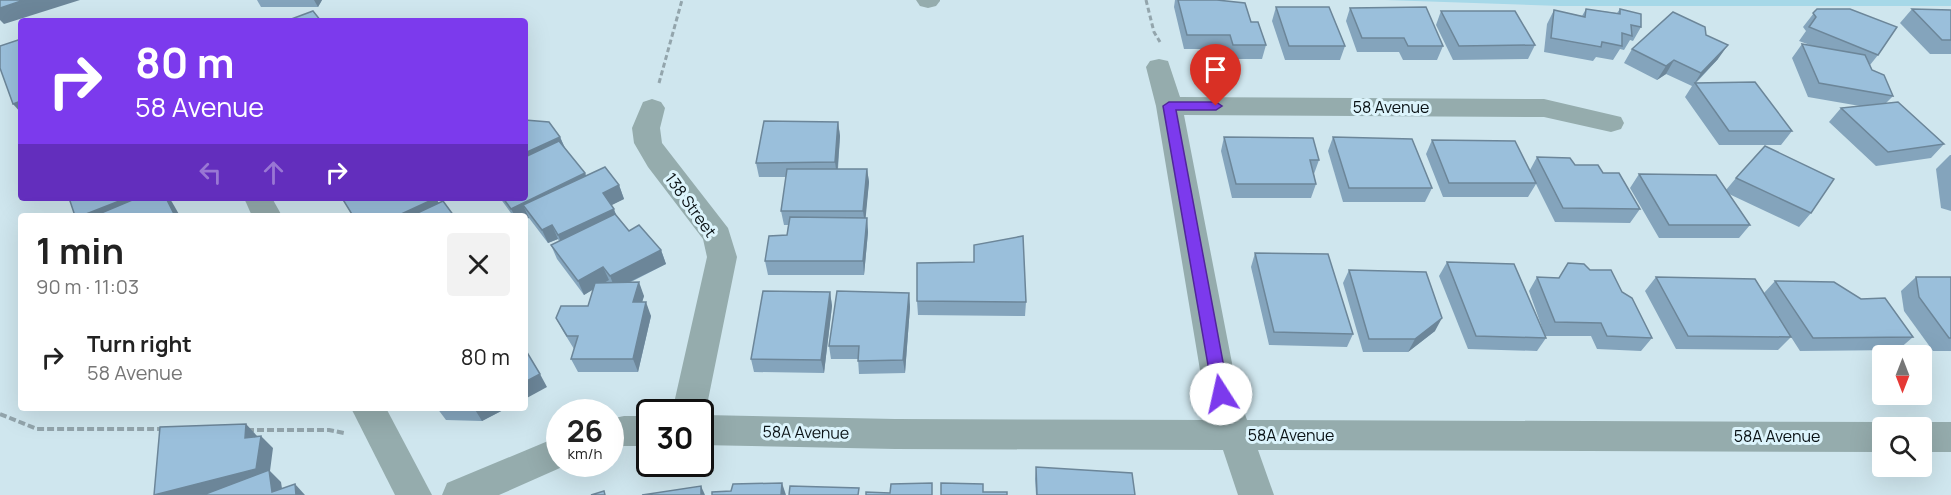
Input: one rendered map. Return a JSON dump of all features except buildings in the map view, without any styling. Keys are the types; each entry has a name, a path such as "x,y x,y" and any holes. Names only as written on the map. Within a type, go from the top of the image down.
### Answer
{"street":[{"path":"1162,58 1221,394 1256,495"},
{"name":"58 Avenue","path":"1169,106 1544,108 1611,123"},
{"name":"138 Street","path":"651,108 646,128 648,143 658,160 717,236 722,257 692,399"},
{"path":"370,411 414,495"},
{"name":"58A Avenue","path":"714,430 1872,437"},
{"path":"1932,437 1951,437"},
{"path":"460,495 546,457"}],"path":[{"path":"661,73 682,0"},
{"path":"1146,0 1162,58"},
{"path":"0,414 37,429 177,430"},
{"path":"236,430 329,430 342,434"}],"shaded area":[{"path":"1385,0 1951,0 1951,6 1560,6"}],"route":[{"path":"1216,106 1169,106 1221,394"}]}
